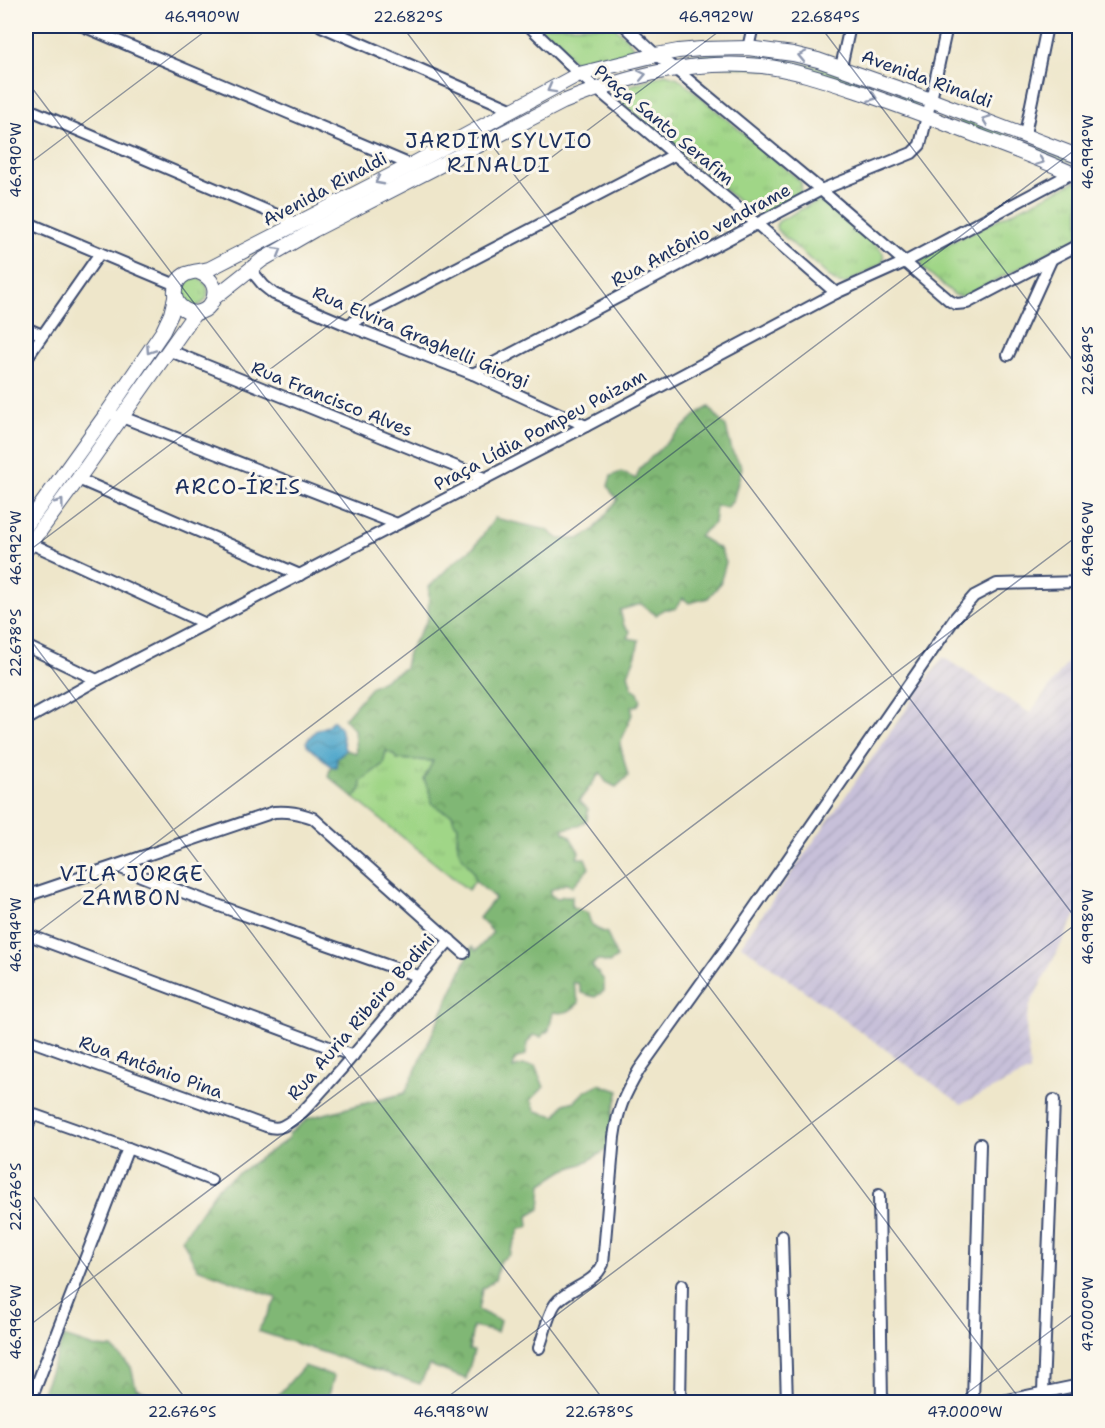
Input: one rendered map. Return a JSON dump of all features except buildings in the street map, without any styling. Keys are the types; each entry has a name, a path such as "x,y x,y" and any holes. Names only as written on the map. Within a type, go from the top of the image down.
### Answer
{"main road":[{"name":"Avenida Rinaldi","path":"198,272 210,270 579,74 656,55 701,49 748,48 794,54 842,67 1080,157"},
{"name":"Avenida Rinaldi","path":"214,298 262,260 314,230 563,102 596,88 674,68 733,64 793,71 927,116 1076,175"},
{"path":"26,526 163,331 171,314 180,279 191,273 198,272 205,275 214,285 214,298 207,309 195,313 78,479 27,546"},
{"path":"176,291 178,304 195,313"}],"street":[{"path":"83,26 411,165"},
{"path":"321,26 513,110"},
{"name":"Praça Santo Serafim","path":"528,26 579,74 758,224 836,293"},
{"path":"625,26 656,55 821,190 950,301 967,303 1080,244"},
{"path":"748,48 753,26"},
{"path":"842,67 850,26"},
{"name":"Rua Antônio vendrame","path":"474,374 821,190 912,153 920,145 947,26"},
{"path":"1024,134 1047,26"},
{"path":"26,108 298,224"},
{"path":"347,325 674,155"},
{"name":"Praça Lídia Pompeu Paizam","path":"26,720 97,680 586,426 836,293 905,262 1076,175"},
{"path":"26,222 100,253 176,291"},
{"path":"26,359 100,253"},
{"path":"1008,356 1052,258"},
{"name":"Rua Elvira Graghelli Giorgi","path":"250,269 274,294 474,374 586,426"},
{"path":"26,327 42,335"},
{"name":"Rua Francisco Alves","path":"168,350 484,478"},
{"path":"107,412 397,524"},
{"path":"78,479 300,575"},
{"path":"27,546 206,624"},
{"path":"539,1348 557,1302 596,1276 603,1264 616,1118 627,1089 936,645 965,605 986,588 997,584 1080,582"},
{"path":"26,645 97,680"},
{"path":"26,913 28,895 274,812 287,811 313,818 464,953"},
{"path":"116,866 286,930 418,976"},
{"path":"26,934 352,1056"},
{"name":"Rua Auria Ribeiro Bodini","path":"266,1126 281,1127 301,1113 450,940"},
{"name":"Rua Antônio Pina","path":"26,1039 266,1126"},
{"path":"1043,1392 1054,1100"},
{"path":"26,1131 29,1113 211,1180"},
{"path":"973,1402 980,1144"},
{"path":"30,1402 128,1148"},
{"path":"879,1195 882,1402"},
{"path":"782,1236 787,1402"},
{"path":"680,1402 682,1285"},
{"path":"998,1402 1080,1385"}],"shaded area":[{"path":"1079,647 1079,909 1030,1005 1026,1024 1030,1071 961,1104 741,945 943,657 1030,713"}],"green space":[{"path":"536,26 613,26 629,40 634,51 629,55 580,67"},
{"path":"722,54 769,57 812,65 918,103 915,106 830,76 683,62 679,58 679,56"},
{"path":"665,74 678,78 800,181 802,188 800,195 770,211 751,212 623,104 620,96 623,88"},
{"path":"962,118 1079,162 1079,166 962,125 959,121"},
{"path":"1076,181 1079,182 1079,237 963,297 955,295 922,267 923,258 927,254"},
{"path":"819,201 825,203 878,247 883,253 884,259 881,264 845,284 838,283 777,230 776,225 779,221"},
{"path":"194,278 204,282 208,292 204,302 194,306 184,302 180,292 184,282"},
{"path":"709,407 726,427 732,451 742,467 733,501 727,507 716,506 714,523 699,536 720,549 726,562 720,584 708,598 689,603 683,598 675,609 664,609 656,615 641,604 620,610 624,626 630,631 628,638 639,640 628,674 632,688 638,692 641,701 637,706 632,706 632,714 620,744 628,776 616,787 606,782 600,773 579,801 588,809 587,820 578,826 563,829 579,852 577,858 585,858 589,868 572,887 567,883 551,890 550,894 557,899 572,896 572,907 588,913 594,926 607,933 617,958 609,963 597,960 592,966 604,980 604,991 595,997 581,993 578,983 573,983 579,1003 567,1012 553,1012 549,1030 541,1037 533,1035 527,1043 526,1055 515,1059 513,1068 522,1065 535,1066 544,1087 531,1100 536,1111 556,1116 564,1104 575,1101 585,1091 599,1084 619,1091 613,1112 610,1148 582,1164 564,1170 542,1184 540,1209 528,1216 529,1227 520,1229 509,1255 500,1261 495,1280 482,1289 478,1310 500,1321 497,1332 473,1327 469,1350 474,1351 466,1379 429,1365 420,1384 258,1331 277,1298 197,1268 182,1239 218,1187 288,1139 289,1134 309,1118 405,1093 472,947 476,951 493,932 479,918 495,898 475,881 473,872 461,855 458,845 458,826 452,814 431,803 431,796 424,779 433,761 397,759 386,751 383,764 361,781 361,789 354,798 328,776 331,766 336,767 337,758 345,750 356,753 354,729 344,719 372,686 405,668 408,652 428,619 429,587 452,564 475,546 495,518 547,530 559,539 579,539 594,530 618,499 608,486 611,476 621,472 636,479 640,468 698,413"},
{"path":"386,751 397,759 433,761 424,779 431,796 443,811 452,814 458,825 457,841 470,867 475,872 475,881 468,890 354,798 361,789 360,781 383,764"},
{"path":"64,1337 94,1347 112,1348 131,1367 136,1388 168,1402 38,1402"},
{"path":"304,1366 334,1376 327,1402 272,1402"}],"water":[{"path":"333,720 340,727 345,750 337,758 336,767 331,766 306,742 315,731 327,726"}],"district":[{"name":"JARDIM SYLVIO RINALDI","path":"499,153"},
{"name":"ARCO-ÍRIS","path":"238,487"},
{"name":"VILA JORGE ZAMBON","path":"132,886"}]}
